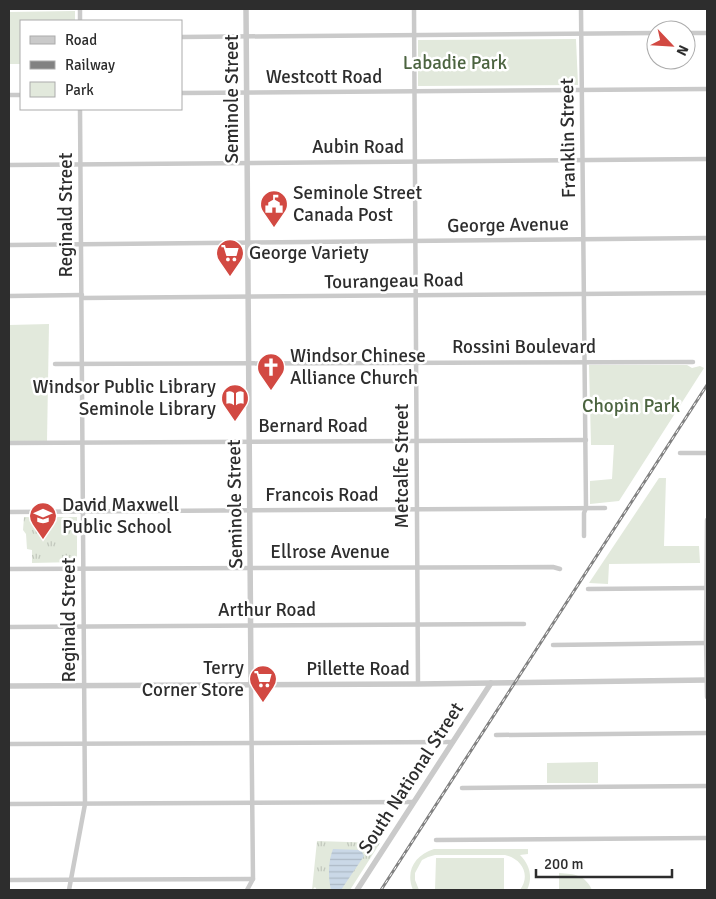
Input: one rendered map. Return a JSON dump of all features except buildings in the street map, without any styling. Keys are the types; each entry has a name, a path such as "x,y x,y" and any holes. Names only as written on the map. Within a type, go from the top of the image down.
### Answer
{"street":[{"name":"Seminole Street","path":"246,9 253,878"},
{"name":"Metcalfe Street","path":"414,9 418,684"},
{"name":"Franklin Street","path":"581,9 586,440 584,536"},
{"path":"182,37 646,33"},
{"name":"Westcott Road","path":"182,93 707,89"},
{"name":"Reginald Street","path":"69,890 85,804 80,110"},
{"name":"Aubin Road","path":"9,165 707,159"},
{"name":"George Avenue","path":"9,245 707,238"},
{"name":"Tourangeau Road","path":"9,296 248,298 707,293"},
{"name":"Rossini Boulevard","path":"55,364 693,362"},
{"name":"Bernard Road","path":"9,443 586,440"},
{"path":"680,453 707,453"},
{"name":"Francois Road","path":"9,512 604,508"},
{"path":"707,520 707,697"},
{"name":"Ellrose Avenue","path":"9,569 553,567 560,569"},
{"path":"588,589 707,588"},
{"name":"Arthur Road","path":"9,627 524,624"},
{"path":"553,645 707,643"},
{"name":"Pillette Road","path":"9,686 418,684 707,680"},
{"name":"South National Street","path":"357,890 491,683"},
{"path":"496,735 707,733"},
{"path":"9,744 453,742"},
{"path":"462,788 707,786"},
{"path":"9,804 414,802"},
{"path":"436,840 707,838"},
{"path":"9,880 253,878 247,890"}],"green space":[{"path":"75,11 75,20 20,20 20,64 9,64 9,12"},
{"name":"Labadie Park","path":"576,39 578,85 418,86 418,40"},
{"path":"49,324 47,441 9,441 9,325"},
{"name":"Chopin Park","path":"589,365 687,365 692,368 700,366 704,368 619,501 590,504 590,481 612,479 614,445 591,445"},
{"path":"659,478 666,478 664,546 699,546 700,563 609,564 608,584 589,583"},
{"name":"David Maxwell Public School","path":"24,517 77,517 77,562 32,563 32,550 27,549 26,534 23,530"},
{"path":"598,762 598,783 547,783 547,763"},
{"path":"317,841 380,843 350,890 317,890 315,887 312,890"},
{"path":"434,849 528,849 528,854 520,855 530,871 527,890 520,890 525,879 525,873 520,864 511,857 505,855 435,855 422,860 415,873 415,880 419,890 413,890 410,876 413,865 422,855"},
{"path":"436,858 504,858 504,890 435,890"},
{"path":"559,873 583,878 592,890 559,890"}],"water":[{"path":"333,849 361,850 364,856 341,890 331,890 330,885 329,864"}],"railway":[{"path":"381,890 707,385"}],"place":[{"name":"Seminole Street Canada Post","path":"274,228"},
{"name":"George Variety","path":"230,277"},
{"name":"Windsor Chinese Alliance Church","path":"271,391"},
{"name":"Windsor Public Library Seminole Library","path":"235,422"},
{"name":"David Maxwell Public School","path":"43,540"},
{"name":"Terry Corner Store","path":"263,703"}]}
